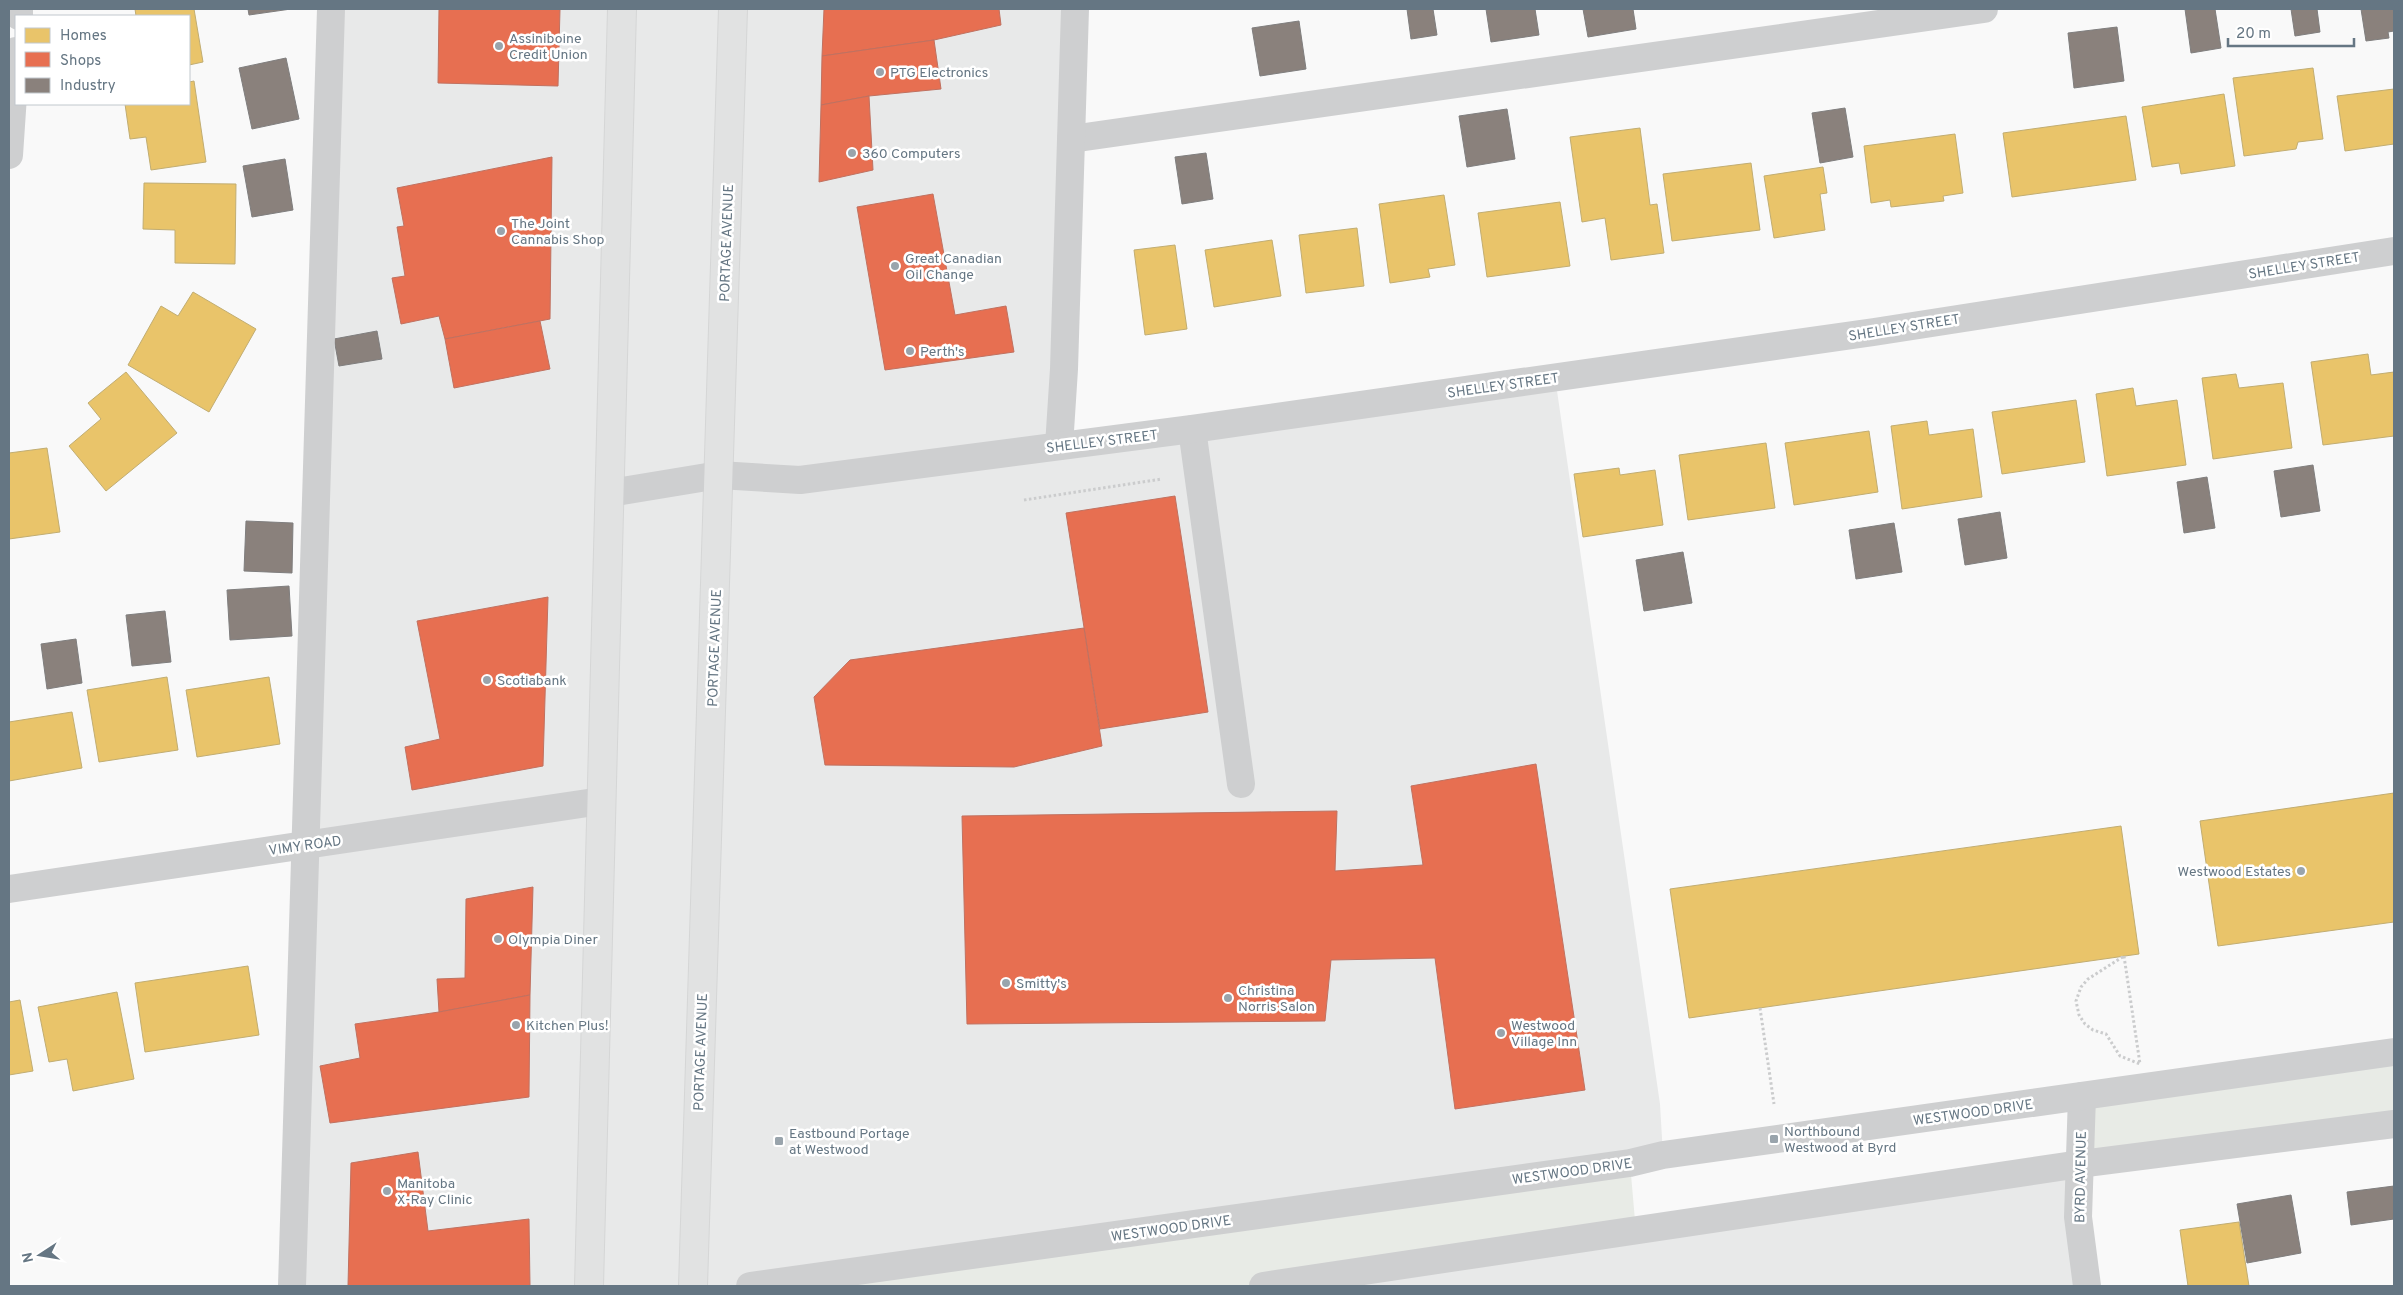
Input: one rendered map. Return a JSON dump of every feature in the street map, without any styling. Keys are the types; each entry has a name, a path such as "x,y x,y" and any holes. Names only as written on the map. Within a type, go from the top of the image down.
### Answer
{"highway":[{"path":"589,1286 600,801 622,9"},
{"name":"PORTAGE AVENUE","path":"693,1286 733,9"}],"street":[{"path":"292,1286 331,9"},
{"path":"1059,446 1065,360 1075,9"},
{"path":"1071,139 1984,9"},
{"path":"9,155 15,66"},
{"name":"SHELLEY STREET","path":"610,493 719,475 800,480 1192,429 1874,332 2394,251"},
{"path":"1192,429 1241,784"},
{"name":"VIMY ROAD","path":"9,889 600,801"},
{"name":"WESTWOOD DRIVE","path":"750,1286 1630,1163 1663,1155 2394,1052"},
{"name":"BYRD AVENUE","path":"2082,1096 2078,1217 2087,1286"},
{"path":"1263,1286 1636,1232 2080,1164 2394,1124"}],"path":[{"path":"1024,500 1198,474"},
{"path":"2124,956 2134,1022 2140,1064 2120,1056 2106,1034 2093,1030 2085,1024 2079,1015 2076,1001 2081,987 2088,979 2124,956"},
{"path":"1760,1008 1775,1108"}],"shaded area":[{"path":"331,9 1075,9 1059,446 1555,377 1660,1104 1663,1155 750,1286 292,1286"},
{"path":"2394,1052 2394,1124 2080,1164 2082,1096"},
{"path":"1630,1163 1636,1232 1263,1286 750,1286"},
{"path":"2080,1164 2087,1286 1263,1286"}],"building: Homes":[{"path":"135,9 194,9 203,62 190,65 190,15 136,15"},
{"path":"2313,68 2323,139 2298,142 2296,149 2244,156 2233,78"},
{"path":"194,81 206,162 151,170 146,137 130,139 125,105 190,105 190,82"},
{"path":"2394,89 2394,144 2345,151 2337,96"},
{"path":"2224,94 2235,166 2181,174 2179,163 2152,167 2142,107"},
{"path":"2126,116 2136,180 2012,197 2003,133"},
{"path":"1640,128 1650,205 1657,204 1664,253 1611,260 1605,218 1582,222 1570,137"},
{"path":"1955,134 1963,193 1943,196 1944,201 1891,207 1890,200 1871,203 1864,146"},
{"path":"1751,163 1760,230 1672,241 1663,174"},
{"path":"1823,167 1827,193 1820,194 1825,230 1774,238 1764,176"},
{"path":"144,183 236,184 235,264 175,263 175,230 143,229"},
{"path":"1444,195 1455,265 1428,269 1430,277 1390,283 1379,204"},
{"path":"1560,202 1570,266 1487,277 1478,213"},
{"path":"1357,228 1364,286 1306,293 1299,235"},
{"path":"1272,240 1281,296 1214,307 1205,250"},
{"path":"1175,245 1187,329 1145,335 1134,250"},
{"path":"193,292 256,329 209,412 128,365 161,306 178,316"},
{"path":"2368,354 2371,375 2394,372 2394,436 2323,445 2311,362"},
{"path":"126,372 177,433 106,491 69,446 101,419 88,403"},
{"path":"2236,374 2239,388 2283,383 2292,448 2213,459 2202,378"},
{"path":"2133,388 2136,406 2177,400 2186,465 2107,476 2096,394"},
{"path":"2076,400 2085,462 2002,474 1992,412"},
{"path":"1927,421 1929,435 1973,429 1982,497 1902,509 1891,426"},
{"path":"1869,431 1878,492 1794,505 1785,443"},
{"path":"1766,443 1775,508 1688,520 1679,455"},
{"path":"47,448 60,532 9,539 9,453"},
{"path":"1619,468 1620,475 1655,470 1663,525 1583,537 1574,474"},
{"path":"167,677 178,750 99,762 87,690"},
{"path":"269,677 280,744 197,757 186,690"},
{"path":"72,712 82,768 9,781 9,722"},
{"name":"Westwood Estates","path":"2394,793 2394,922 2218,946 2200,821"},
{"path":"2121,826 2139,954 1689,1018 1670,889"},
{"path":"248,966 259,1035 145,1052 135,983"},
{"path":"117,992 134,1079 73,1091 67,1059 49,1062 38,1007"},
{"path":"20,1000 33,1071 9,1075 9,1002"},
{"path":"2239,1222 2249,1286 2188,1286 2180,1230"}],"building: Shops":[{"name":"Assiniboine Credit Union","path":"439,9 560,9 558,86 438,83"},
{"path":"824,9 999,9 1001,25 934,40 822,56"},
{"name":"PTG Electronics","path":"934,40 941,89 869,96 821,105 822,56"},
{"path":"869,96 873,170 819,182 821,105"},
{"path":"552,157 550,319 445,339 439,316 401,324 392,278 405,276 397,227 404,226 397,188"},
{"path":"933,194 955,315 1006,306 1014,352 885,370 857,207"},
{"path":"540,321 550,369 454,388 445,339"},
{"path":"1175,496 1208,712 1100,729 1066,513"},
{"name":"Scotiabank","path":"548,597 543,766 412,790 405,747 440,739 417,621"},
{"path":"1084,628 1102,746 1014,767 825,765 814,697 850,660"},
{"path":"1536,764 1585,1090 1455,1109 1435,958 1331,960 1325,1021 967,1024 962,816 1337,811 1335,871 1423,865 1411,786"},
{"name":"Olympia Diner","path":"533,887 530,995 439,1012 437,979 465,978 466,899"},
{"path":"530,995 529,1097 330,1123 320,1066 360,1058 355,1024 439,1012"},
{"name":"Manitoba X-Ray Clinic","path":"418,1152 428,1231 529,1219 530,1286 348,1286 351,1163"}],"building: Industry":[{"path":"248,9 291,9 249,15"},
{"path":"1407,9 1433,9 1437,35 1411,39"},
{"path":"1486,9 1535,9 1539,35 1491,42"},
{"path":"1583,9 1633,9 1636,29 1588,37"},
{"path":"2185,9 2215,9 2221,48 2191,53"},
{"path":"2291,9 2317,9 2320,32 2295,36"},
{"path":"2361,9 2394,9 2394,31 2388,32 2389,38 2366,41"},
{"path":"1299,21 1306,69 1260,76 1252,28"},
{"path":"2117,27 2124,81 2074,88 2068,33"},
{"path":"286,58 299,119 252,129 239,68"},
{"path":"1845,108 1853,157 1820,163 1812,113"},
{"path":"1507,109 1515,159 1467,167 1459,116"},
{"path":"1206,153 1213,199 1182,204 1175,157"},
{"path":"285,159 293,210 252,217 243,166"},
{"path":"377,331 382,359 339,366 334,339"},
{"path":"2313,465 2320,511 2281,517 2274,471"},
{"path":"2207,477 2215,528 2184,533 2177,482"},
{"path":"2000,512 2007,558 1965,565 1958,519"},
{"path":"246,521 293,523 292,573 244,571"},
{"path":"1894,523 1902,572 1856,579 1849,530"},
{"path":"1683,552 1692,603 1644,611 1636,560"},
{"path":"289,586 292,636 230,640 227,590"},
{"path":"165,611 171,662 132,666 126,615"},
{"path":"76,639 82,683 47,689 41,644"},
{"path":"2394,1186 2394,1219 2351,1225 2347,1192"},
{"path":"2291,1195 2301,1253 2247,1263 2237,1204"}],"place":[{"name":"Assiniboine Credit Union","path":"499,46"},
{"name":"PTG Electronics","path":"880,72"},
{"name":"360 Computers","path":"852,153"},
{"name":"The Joint Cannabis Shop","path":"501,231"},
{"name":"Great Canadian Oil Change","path":"895,266"},
{"name":"Perth's","path":"910,351"},
{"name":"Scotiabank","path":"487,680"},
{"name":"Westwood Estates","path":"2301,871"},
{"name":"Olympia Diner","path":"498,939"},
{"name":"Smitty's","path":"1006,983"},
{"name":"Christina Norris Salon","path":"1228,998"},
{"name":"Kitchen Plus!","path":"516,1025"},
{"name":"Westwood Village Inn","path":"1501,1033"},
{"name":"Northbound Westwood at Byrd","path":"1774,1139"},
{"name":"Eastbound Portage at Westwood","path":"779,1141"},
{"name":"Manitoba X-Ray Clinic","path":"387,1191"}]}
